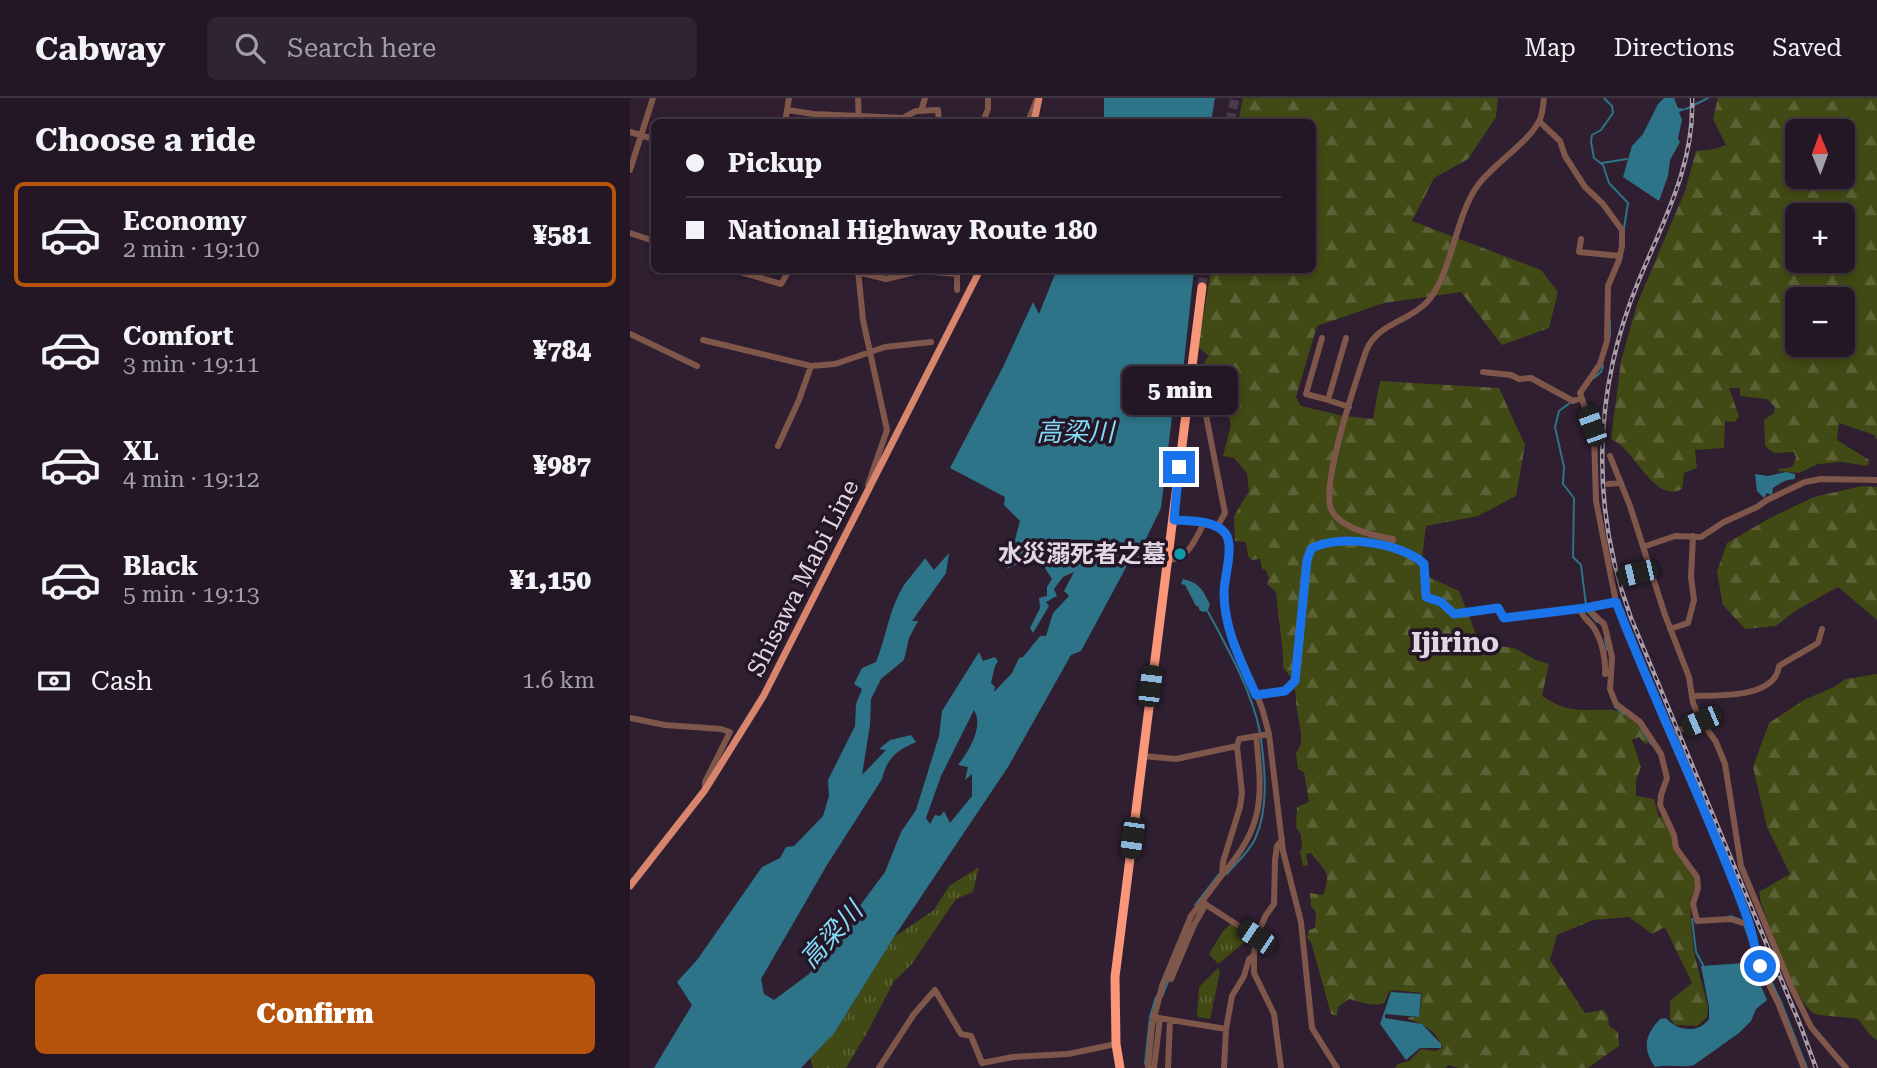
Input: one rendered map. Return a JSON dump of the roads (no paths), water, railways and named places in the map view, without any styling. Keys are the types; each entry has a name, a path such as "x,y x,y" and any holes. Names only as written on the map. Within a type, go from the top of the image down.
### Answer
{"highway":[{"path":"1119,1068 1115,977 1202,287"}],"main road":[{"path":"1035,119 1038,99"},
{"name":"Shisawa Mabi Line","path":"630,886 705,790 764,695 978,273"}],"street":[{"path":"630,170 653,98"},
{"path":"786,119 789,98"},
{"path":"858,98 858,119"},
{"path":"920,111 925,98"},
{"path":"985,119 988,98"},
{"path":"1391,548 1393,540 1357,530 1346,524 1331,509 1329,489 1332,471 1362,362 1373,338 1428,302 1444,270 1463,213 1476,187 1539,122 1544,98"},
{"path":"1029,119 1038,99"},
{"path":"787,110 858,119 903,118 920,111 938,110 939,119"},
{"path":"1539,122 1560,141 1565,156 1585,187 1603,204 1622,230 1620,256 1608,286 1609,332 1603,357 1577,397"},
{"path":"630,132 651,138"},
{"path":"630,233 651,240"},
{"path":"1581,239 1579,252 1620,256"},
{"path":"744,273 780,284 788,273"},
{"path":"858,273 861,310 887,430 866,498"},
{"path":"865,273 886,279 912,273"},
{"path":"957,273 957,290"},
{"path":"630,334 697,366"},
{"path":"1322,338 1306,394 1349,407"},
{"path":"1330,401 1328,400 1346,338"},
{"path":"703,340 811,366 835,364 869,351 914,342 931,342"},
{"path":"778,446 811,366"},
{"path":"1483,372 1511,375 1519,379 1531,378 1577,397 1594,436 1601,528 1616,602 1745,922 1759,964 1804,1068"},
{"path":"1188,388 1200,396 1205,410 1225,513 1217,527"},
{"path":"1610,456 1689,677 1692,696 1701,721 1716,742 1725,764 1741,866 1811,1027 1846,1068"},
{"path":"1643,547 1675,536 1700,537 1724,522 1805,482 1821,479 1877,480"},
{"path":"1608,484 1621,483"},
{"path":"1174,520 1217,527 1225,533 1229,543 1224,588 1227,624 1262,708 1269,734 1282,839 1298,904 1312,1028 1337,1068"},
{"path":"1168,560 1174,560 1188,551 1204,523"},
{"path":"1670,629 1688,623 1694,600 1690,577 1693,537"},
{"path":"1256,695 1285,691 1295,681 1307,560 1311,549 1321,544 1347,540 1391,548 1419,559 1424,564 1426,597 1441,602 1452,614 1498,608 1504,618 1616,602"},
{"path":"1622,577 1651,570"},
{"path":"1586,608 1584,619 1592,625 1598,637 1606,663 1605,674"},
{"path":"1586,608 1606,631 1612,662 1610,689 1616,704 1640,722 1661,754 1667,778 1660,805 1674,835 1676,848 1697,877 1698,888 1693,900 1697,921 1730,919 1745,922"},
{"path":"1692,696 1744,693 1767,686 1778,674 1779,666 1818,643 1822,628"},
{"path":"630,718 730,732 705,782 705,790"},
{"path":"1670,734 1701,721"},
{"path":"1222,873 1242,793 1237,746 1239,739 1269,734"},
{"path":"1171,979 1203,903 1252,834 1258,812 1261,778 1256,736"},
{"path":"1143,756 1176,759 1237,746"},
{"path":"1281,1068 1274,1014 1254,972 1254,955 1256,937 1274,904 1275,860 1277,846 1282,839"},
{"path":"1203,903 1256,937"},
{"path":"1148,1068 1156,1018 1171,963 1191,916 1203,903"},
{"path":"1224,1068 1226,1029 1232,996 1244,976 1249,959 1254,955"},
{"path":"879,1068 914,1014 935,990 961,1034 971,1036 980,1062 984,1064 1013,1057 1068,1054 1116,1044"},
{"path":"1156,1018 1226,1029"},
{"path":"1154,1068 1156,1018"},
{"path":"1168,1068 1170,1020"}],"water":[{"path":"1104,98 1215,98 1212,119 1104,119"},
{"path":"1664,98 1674,98 1678,108 1687,109 1679,112 1682,120 1678,138 1680,142 1670,160 1668,176 1659,201 1623,177 1632,146 1643,134 1658,104"},
{"name":"高梁川","path":"1056,273 1194,273 1183,371 1174,400 1161,508 1142,547 1136,549 1081,651 1071,655 1008,767 894,937 835,1032 801,1068 654,1068 692,1005 677,982 697,960 762,867 780,858 786,847 794,846 823,816 829,796 828,780 855,726 856,704 862,689 854,684 862,668 876,662 899,594 925,558 934,570 949,553 946,573 912,621 918,621 909,638 904,660 881,679 871,699 862,775 886,750 879,749 890,740 911,735 916,742 903,748 890,760 882,779 827,865 761,979 764,994 774,1000 809,974 885,872 901,832 916,810 939,736 942,711 979,652 983,661 995,657 998,661 991,683 995,687 994,692 1012,673 1019,658 1023,657 1040,636 1046,636 1053,613 1069,596 1064,591 1074,572 1063,577 1054,589 1057,596 1046,602 1049,606 1033,633 1030,628 1040,608 1039,598 1047,596 1047,587 1052,579 1043,565 1030,558 1007,569 1020,521 1004,505 1005,497 950,468 1003,367 1033,302 1039,314","holes":["974,710 977,724 974,739 958,765 968,767 965,780 972,774 972,796 950,823 944,811 940,816 935,815 930,824 926,818 941,776"]},
{"path":"1786,472 1795,474 1795,479 1773,488 1772,495 1767,493 1764,498 1757,491 1755,474 1768,476"},
{"path":"1183,579 1200,587 1210,604 1208,610 1200,611 1185,585 1181,584"},
{"path":"1745,963 1754,970 1767,1000 1756,1009 1751,1021 1739,1033 1694,1065 1655,1067 1648,1054 1647,1042 1660,1019 1666,1018 1676,1026 1693,1029 1709,1019 1701,966"},
{"path":"1391,992 1421,994 1419,1017 1385,1014 1385,1018 1422,1024 1441,1044 1441,1048 1420,1048 1406,1060 1380,1024"}],"waterway":[{"path":"1604,98 1612,106 1613,113 1601,130 1592,135 1591,142 1594,158 1603,165 1609,183 1628,203 1624,228"},
{"path":"1686,109 1708,98"},
{"path":"1602,163 1627,159"},
{"path":"1610,321 1610,337"},
{"path":"1594,378 1603,366"},
{"path":"1571,402 1559,411 1555,427 1564,467 1563,484 1574,498 1573,557 1581,565 1586,605"},
{"path":"1132,553 1149,564"},
{"path":"1207,610 1245,685 1260,732"},
{"path":"1587,611 1597,622"},
{"path":"1605,639 1607,650"},
{"path":"1615,707 1624,714"},
{"path":"1641,728 1651,744"},
{"path":"1227,874 1249,848 1259,827 1265,789 1261,739"},
{"path":"1195,905 1219,874"},
{"path":"1730,916 1741,920"},
{"path":"1692,919 1696,952 1703,965"},
{"path":"1744,924 1757,962"},
{"path":"1764,967 1770,973 1807,1068"},
{"path":"1162,997 1169,979"},
{"path":"1145,1064 1150,1017 1156,997"}],"tunnel":[{"path":"1231,119 1235,98"},
{"path":"1202,287 1204,273"}],"railway":[{"path":"1692,98 1692,122 1683,169 1639,280 1613,364 1605,406 1602,449 1608,534 1631,618 1816,1068"}],"place":[{"name":"水災溺死者之墓","path":"1180,554"}],"district":[{"name":"Ijirino","path":"1455,642"}]}
